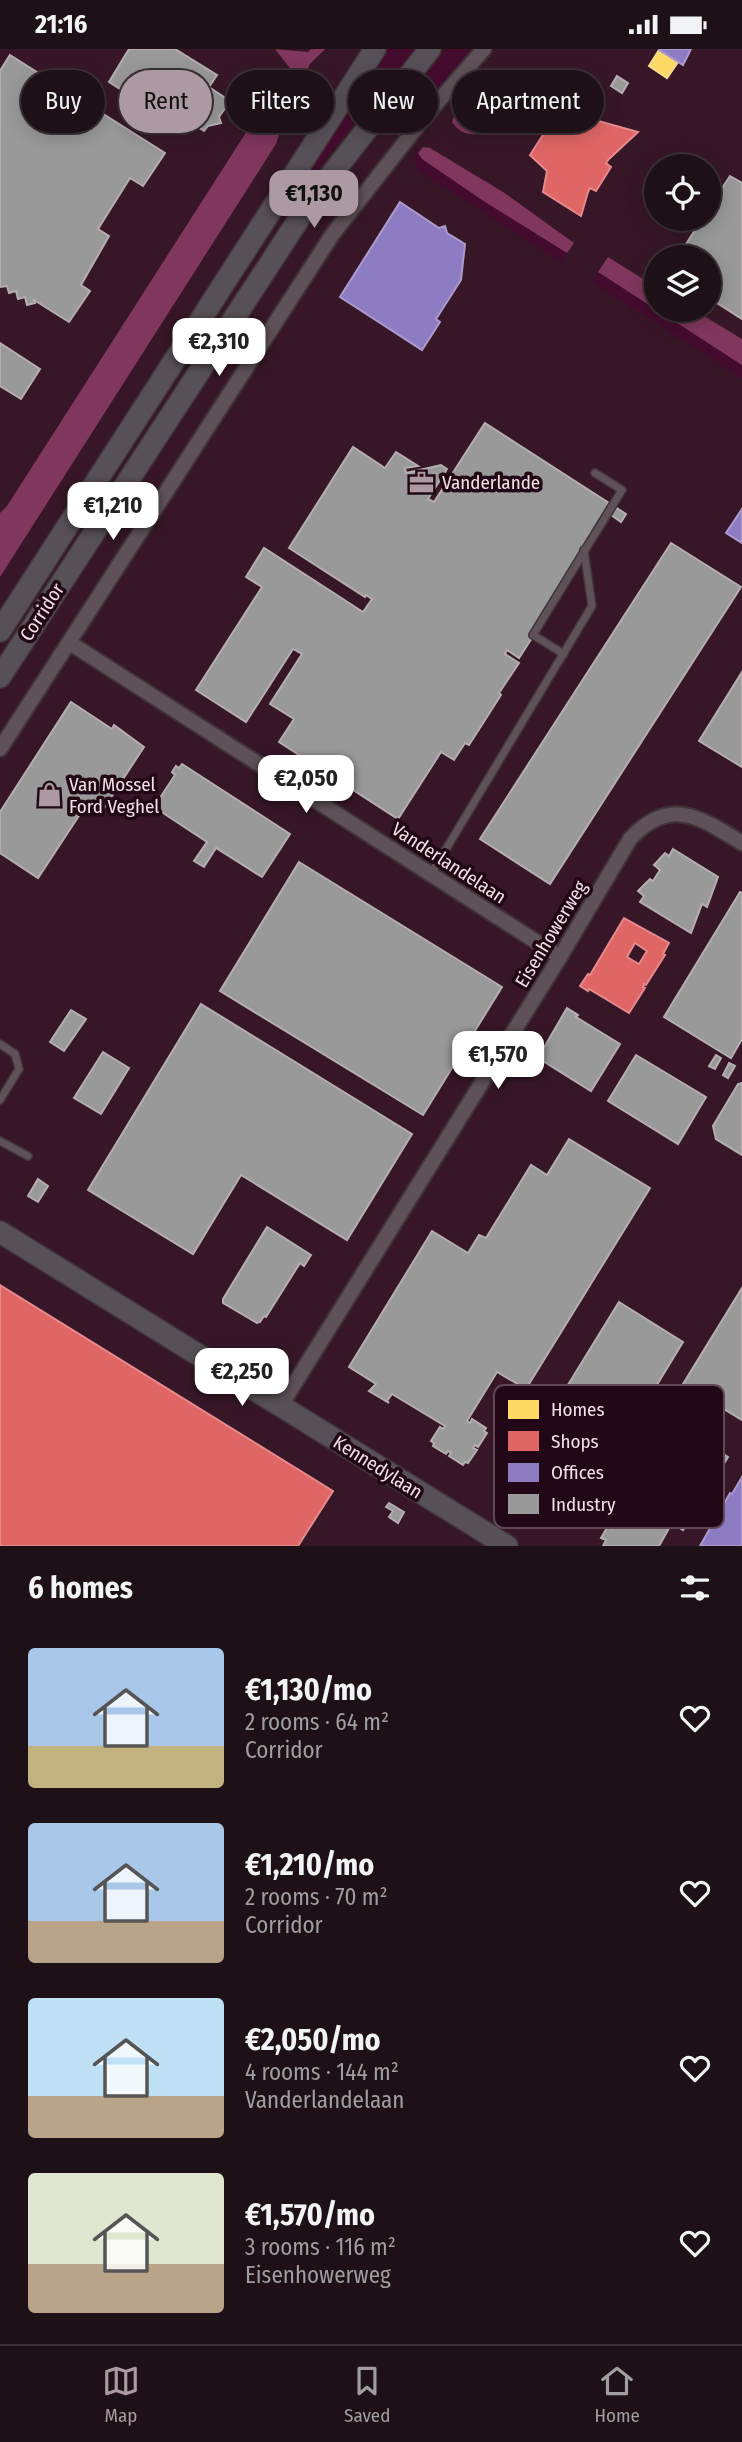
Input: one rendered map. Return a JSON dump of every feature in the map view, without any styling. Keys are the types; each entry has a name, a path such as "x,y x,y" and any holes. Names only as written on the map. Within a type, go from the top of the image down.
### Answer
{"main road":[{"name":"Corridor","path":"0,631 375,49"},
{"name":"Corridor","path":"0,677 312,199 424,56"},
{"name":"Kennedylaan","path":"0,1232 507,1546"}],"street":[{"name":"Corridor","path":"0,749 332,235 411,134 484,49"},
{"name":"Corridor","path":"411,134 424,56"},
{"name":"Vanderlandelaan","path":"70,643 560,957"},
{"name":"Eisenhowerweg","path":"281,1407 560,957 630,839 644,824 666,816 686,814 703,819 742,843"}],"lane":[{"path":"564,654 533,635 622,490 595,473"},
{"path":"431,874 592,606 584,550"},
{"path":"0,1044 15,1054 19,1069 0,1100"},
{"path":"0,1141 28,1156"}],"shaded area":[{"path":"0,49 742,49 742,1546 0,1546"},
{"path":"275,49 308,52 311,49 325,49 307,70 293,70"},
{"path":"385,49 415,49 398,70 371,70"},
{"path":"446,49 474,49 438,88 438,70 429,70"},
{"path":"348,104 348,131 292,200 331,133 334,133"},
{"path":"246,133 280,133 276,144 0,577 0,513"},
{"path":"423,147 430,148 503,192 574,243 567,253 482,200 422,159 418,153"},
{"path":"418,153 422,159 482,200 567,253 561,262 418,170 413,158"},
{"path":"608,257 644,280 644,301 598,272"},
{"path":"598,272 644,302 644,315 592,282"},
{"path":"654,322 675,322 742,365 742,378"},
{"path":"676,322 714,322 742,339 742,365"}],"building: Homes":[{"path":"659,50 678,62 667,78 649,66"}],"building: Shops":[{"path":"604,123 638,132 606,163 611,167 596,191 590,188 581,216 543,192 547,171 530,155 544,133 604,133"},
{"path":"624,918 669,943 663,954 665,955 646,985 644,984 645,988 629,1013 580,986 588,974 590,975","holes":["635,943 647,951 639,964 627,957"]},
{"path":"0,1285 333,1491 298,1546 0,1546"}],"building: Offices":[{"path":"660,49 691,49 683,65 659,50"},
{"path":"400,202 439,228 445,226 447,233 465,244 461,280 436,319 440,322 422,350 340,297"},
{"path":"742,509 742,543 726,533"},
{"path":"742,1477 742,1546 700,1546 710,1528 724,1528 724,1504 730,1493 732,1494"}],"building: Industry":[{"path":"129,49 175,49 209,70 119,70 119,88 109,82"},
{"path":"10,55 34,70 21,70 21,133 105,133 105,115 119,124 119,133 133,133 165,153 143,186 130,178 98,229 109,236 81,285 90,291 69,322 34,300 35,303 27,305 25,297 18,299 16,291 9,293 7,286 0,287 0,71"},
{"path":"617,76 628,83 622,93 611,86"},
{"path":"212,89 226,98 226,107 219,117 221,123 212,125"},
{"path":"730,176 742,183 742,319 721,306 721,245 685,245 694,231 721,231 721,190"},
{"path":"0,343 40,369 21,399 0,386"},
{"path":"485,423 626,514 621,522 611,515 519,658 507,650 505,654 519,663 469,745 465,743 454,760 441,752 398,819 279,742 294,719 270,704 302,654 293,649 246,722 196,690 262,587 246,577 264,548 363,612 372,599 289,548 353,447 385,468 396,452 418,466 405,468 406,473 441,465 447,469 428,499 434,502"},
{"path":"671,543 741,587 550,884 480,839"},
{"path":"742,672 742,767 699,741"},
{"path":"71,702 112,729 114,725 144,747 100,814 86,805 38,878 0,853 0,812"},
{"path":"182,764 290,834 262,877 216,848 204,867 194,861 207,842 154,807 175,775 172,772 176,766 179,768"},
{"path":"673,849 718,877 707,907 702,904 691,933 640,902 644,896 638,891 650,879 653,881 660,870 654,865 665,853 669,856"},
{"path":"299,862 502,987 423,1115 220,991"},
{"path":"740,892 742,1039 731,1058 664,1017"},
{"path":"201,1004 412,1134 347,1240 241,1175 193,1254 88,1190"},
{"path":"567,1008 578,1015 576,1017 620,1044 591,1091 538,1058"},
{"path":"71,1010 86,1019 64,1051 50,1042"},
{"path":"103,1052 129,1068 101,1114 74,1098"},
{"path":"636,1055 706,1097 678,1144 608,1101"},
{"path":"716,1055 721,1058 715,1069 709,1066"},
{"path":"729,1063 735,1066 728,1078 723,1075"},
{"path":"742,1083 742,1155 716,1139 713,1126 738,1084"},
{"path":"569,1139 650,1188 528,1385 519,1385 497,1372 467,1421 470,1423 472,1419 486,1428 484,1431 487,1433 478,1447 475,1445 473,1448 477,1450 468,1463 463,1465 449,1456 451,1453 448,1451 446,1454 433,1446 431,1441 440,1427 443,1429 445,1426 392,1394 387,1401 389,1403 369,1391 376,1384 349,1367 432,1231 468,1253 479,1235 486,1238 531,1165 547,1175"},
{"path":"38,1179 48,1186 38,1202 28,1196"},
{"path":"267,1227 311,1255 304,1266 300,1263 266,1317 257,1323 223,1303 223,1299"},
{"path":"742,1288 742,1420 724,1409 724,1385 682,1385"},
{"path":"619,1302 683,1342 657,1385 568,1385"},
{"path":"389,1503 404,1512 398,1523 389,1517 393,1511 386,1507"},
{"path":"607,1528 669,1528 659,1546 603,1546 606,1540 601,1538"}],"place":[{"name":"Vanderlande","path":"422,482"},
{"name":"Van Mossel Ford Veghel","path":"49,795"}]}
